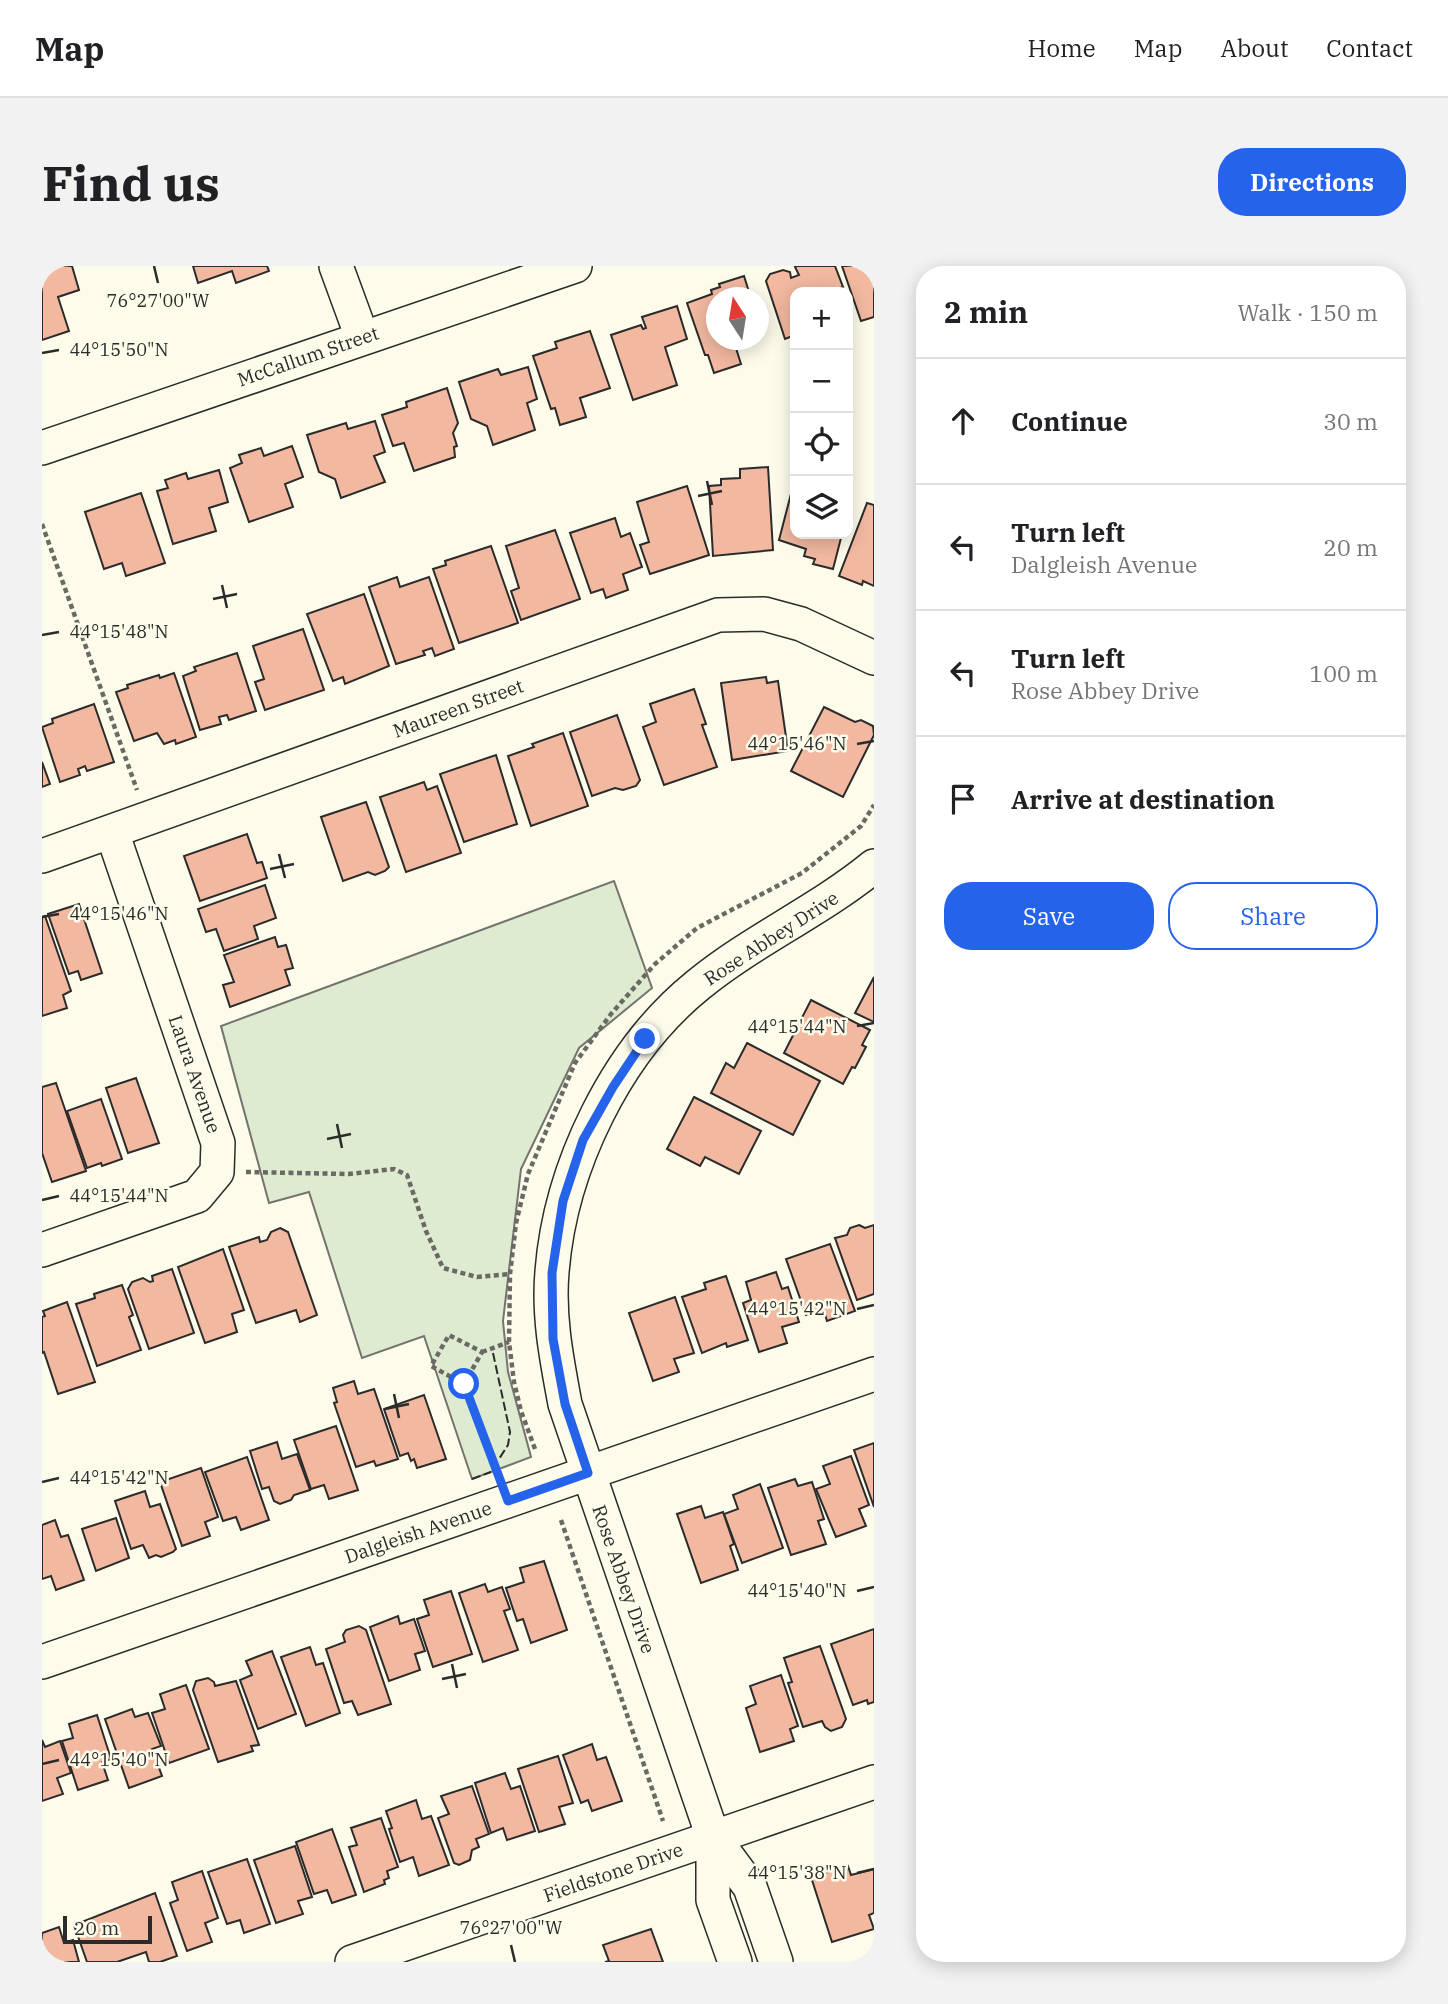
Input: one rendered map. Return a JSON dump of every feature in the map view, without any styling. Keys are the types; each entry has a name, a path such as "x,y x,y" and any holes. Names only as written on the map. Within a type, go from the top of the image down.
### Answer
{"street":[{"path":"336,266 362,337"},
{"name":"McCallum Street","path":"42,448 575,266"},
{"name":"Maureen Street","path":"42,856 718,615 764,614 801,624 874,658"},
{"name":"Laura Avenue","path":"112,832 218,1143 217,1172"},
{"name":"Rose Abbey Drive","path":"776,1962 750,1887 713,1837 565,1404 553,1339 552,1273 563,1201 583,1140 613,1087 645,1039 687,995 738,955 843,891 874,866"},
{"path":"42,1250 197,1196 217,1172"},
{"name":"Dalgleish Avenue","path":"42,1662 874,1374"},
{"name":"Fieldstone Drive","path":"352,1962 874,1782"},
{"name":"Rose Abbey Drive","path":"713,1837 713,1900 735,1962"}],"path":[{"path":"42,524 147,819"},
{"path":"217,1172 349,1174 394,1169 407,1175 426,1231 443,1268 477,1277 510,1274"},
{"path":"482,1352 449,1335 431,1366 464,1384 508,1501"},
{"path":"464,1384 482,1352 509,1342"},
{"path":"561,1520 663,1821"}],"green space":[{"path":"614,881 652,988 579,1048 521,1169 503,1321 508,1372 531,1457 472,1479 424,1336 362,1358 309,1192 269,1203 221,1026"}],"building":[{"path":"42,266 72,266 79,290 58,297 69,331 42,340"},
{"path":"193,266 267,266 269,271 236,283 232,271 198,283"},
{"path":"835,266 843,287 790,287 790,337 785,339 766,281 770,274 783,270 790,272 791,278 799,275 795,267"},
{"path":"842,266 874,266 874,317 861,321 853,298 853,287 849,287"},
{"path":"744,276 747,287 720,287 719,284"},
{"path":"706,296 706,350 737,350 741,364 714,373 687,303"},
{"path":"677,306 687,339 665,347 677,385 633,400 611,335 641,325 643,329 646,328 642,317"},
{"path":"590,331 610,388 580,398 586,417 560,425 555,408 551,409 533,356 557,348 555,342"},
{"path":"528,367 537,399 527,403 535,430 493,445 487,426 471,419 459,382 498,369 501,375"},
{"path":"447,388 458,423 453,433 457,446 454,447 455,457 414,471 404,443 393,446 382,415 407,407 406,402"},
{"path":"375,421 385,452 374,456 385,482 341,498 335,479 319,472 307,435 346,423 348,429"},
{"path":"292,446 303,477 285,484 293,507 249,522 230,468 242,463 239,455 261,448 264,456"},
{"path":"768,467 773,550 713,556 709,486 721,485 721,479 740,478 740,469"},
{"path":"219,470 228,502 209,508 216,531 173,544 157,491 168,488 165,480 186,473 188,479"},
{"path":"687,486 709,555 650,574 640,545 649,542 637,502"},
{"path":"141,493 165,563 126,576 122,563 104,569 85,512"},
{"path":"790,498 790,539 841,539 833,569 813,564 815,559 804,556 806,549 779,540"},
{"path":"867,503 874,505 874,586 863,581 862,585 839,576"},
{"path":"615,518 621,537 630,533 642,567 623,574 628,590 606,598 603,589 591,593 570,533"},
{"path":"555,530 580,599 521,620 511,591 519,588 506,546"},
{"path":"491,546 518,623 459,643 433,569 446,565 445,561"},
{"path":"397,577 400,587 429,577 454,649 435,656 432,648 423,651 425,655 396,664 369,587"},
{"path":"364,594 389,666 345,684 343,677 333,681 307,614"},
{"path":"303,629 324,690 265,710 255,682 264,679 253,646"},
{"path":"237,653 256,711 229,720 227,715 219,717 221,724 200,730 183,676 196,671 194,667"},
{"path":"174,673 196,737 176,744 175,740 164,744 157,733 134,741 116,692 128,688 127,685"},
{"path":"766,677 767,683 778,681 788,751 732,760 721,683"},
{"path":"694,689 706,724 702,725 717,767 664,785 643,727 656,722 650,704"},
{"path":"94,704 114,762 87,771 85,766 78,769 80,775 60,782 42,727 53,723 52,719"},
{"path":"824,707 855,722 861,720 873,726 874,735 843,797 791,771"},
{"path":"617,715 640,780 636,786 623,790 615,788 592,796 570,732"},
{"path":"563,733 588,806 531,826 508,756"},
{"path":"496,755 517,824 464,842 440,774"},
{"path":"42,762 50,784 42,787"},
{"path":"424,782 427,790 437,786 461,853 406,872 380,797"},
{"path":"366,802 389,867 375,875 368,872 343,881 321,817"},
{"path":"247,834 257,863 262,862 267,878 200,901 184,856"},
{"path":"265,885 276,918 254,926 258,939 224,951 216,929 206,932 198,909"},
{"path":"79,904 102,973 81,980 78,971 69,974 48,914"},
{"path":"45,916 71,991 63,995 67,1008 42,1016 42,917"},
{"path":"275,937 278,947 286,945 293,968 285,970 290,985 230,1007 223,985 234,982 224,955"},
{"path":"874,977 874,1022 855,1013"},
{"path":"811,1000 870,1030 862,1045 866,1047 843,1084 784,1053"},
{"path":"747,1043 820,1081 793,1135 711,1093 726,1063 734,1068"},
{"path":"136,1078 159,1143 128,1153 106,1088"},
{"path":"56,1083 86,1171 52,1182 42,1153 42,1087"},
{"path":"694,1097 761,1131 739,1174 705,1157 700,1166 667,1149"},
{"path":"101,1099 122,1159 87,1168 67,1111"},
{"path":"859,1225 865,1228 874,1225 874,1294 857,1300 835,1238 847,1235 850,1228"},
{"path":"280,1228 288,1232 317,1315 300,1322 296,1310 256,1323 229,1247 259,1237 260,1242 267,1240 271,1232"},
{"path":"830,1244 855,1311 827,1321 823,1308 806,1315 786,1259"},
{"path":"223,1249 244,1310 232,1314 237,1332 205,1343 178,1267"},
{"path":"172,1269 194,1333 149,1349 128,1289 132,1282 143,1278 150,1282 153,1281 152,1276"},
{"path":"776,1272 782,1289 788,1287 799,1322 782,1327 787,1343 759,1352 743,1303 751,1300 746,1282"},
{"path":"726,1276 748,1340 727,1347 726,1343 702,1353 682,1297 706,1289 704,1283"},
{"path":"122,1285 133,1315 129,1317 141,1350 97,1366 76,1304 95,1298 94,1294"},
{"path":"675,1297 694,1353 674,1359 679,1372 653,1381 629,1313"},
{"path":"67,1302 95,1382 58,1394 44,1352 42,1353 42,1317 45,1316 43,1311"},
{"path":"354,1381 358,1394 374,1389 398,1459 376,1466 374,1461 356,1467 334,1403 337,1402 333,1388"},
{"path":"424,1395 446,1459 417,1468 408,1453 400,1456 384,1409"},
{"path":"336,1426 358,1490 329,1499 324,1485 311,1489 294,1440"},
{"path":"277,1442 282,1459 297,1454 310,1490 294,1495 291,1500 280,1504 274,1501 269,1487 262,1489 250,1451"},
{"path":"874,1443 874,1507 854,1450"},
{"path":"851,1456 869,1505 859,1509 866,1526 836,1537 816,1489 830,1484 823,1466"},
{"path":"247,1457 269,1520 241,1530 236,1517 223,1521 205,1472"},
{"path":"201,1468 218,1517 205,1522 210,1536 182,1546 160,1482"},
{"path":"795,1479 798,1486 812,1482 824,1519 818,1521 826,1544 791,1555 768,1488"},
{"path":"760,1484 783,1548 742,1563 724,1514 738,1509 733,1495"},
{"path":"145,1491 150,1507 160,1504 176,1549 161,1557 156,1555 149,1558 143,1545 131,1549 115,1501"},
{"path":"701,1506 705,1518 723,1512 734,1544 730,1546 738,1570 701,1583 677,1514"},
{"path":"116,1518 129,1558 96,1571 82,1529"},
{"path":"55,1520 61,1537 68,1535 84,1580 56,1590 51,1576 42,1579 42,1525"},
{"path":"544,1561 567,1630 531,1643 523,1619 517,1621 506,1588 524,1582 520,1568"},
{"path":"485,1584 488,1592 502,1587 510,1609 504,1611 518,1650 483,1662 459,1593"},
{"path":"451,1591 472,1654 433,1667 417,1619 429,1615 424,1600"},
{"path":"398,1616 400,1624 414,1619 425,1651 415,1654 420,1670 389,1681 370,1627"},
{"path":"359,1626 366,1630 391,1704 358,1715 352,1701 344,1703 326,1649 345,1642 343,1635 346,1630"},
{"path":"874,1629 874,1702 868,1704 867,1700 853,1705 831,1644"},
{"path":"820,1646 846,1719 842,1727 831,1731 822,1721 803,1727 788,1683 792,1682 784,1658"},
{"path":"310,1647 316,1665 323,1663 340,1713 306,1726 281,1657"},
{"path":"272,1651 296,1714 258,1729 240,1680 252,1675 246,1661"},
{"path":"781,1675 798,1726 790,1729 794,1741 760,1752 746,1708 756,1704 750,1686"},
{"path":"208,1678 215,1686 236,1681 259,1745 251,1746 253,1751 218,1762 193,1690 196,1681"},
{"path":"186,1685 209,1749 169,1763 152,1713 165,1709 160,1694"},
{"path":"132,1709 135,1717 148,1713 161,1746 152,1749 162,1776 129,1788 105,1719"},
{"path":"97,1715 111,1759 102,1762 108,1780 78,1790 62,1741 73,1738 69,1724"},
{"path":"42,1740 45,1747 60,1741 71,1773 57,1778 63,1794 42,1801"},
{"path":"592,1744 597,1760 606,1757 622,1801 592,1811 588,1800 581,1803 563,1755"},
{"path":"558,1756 573,1803 559,1807 565,1824 539,1832 518,1769"},
{"path":"505,1773 511,1789 520,1786 535,1831 507,1840 503,1828 491,1833 475,1783"},
{"path":"472,1786 489,1834 476,1839 479,1847 472,1850 470,1860 459,1865 454,1863 438,1818 449,1814 441,1796"},
{"path":"416,1800 422,1819 431,1816 449,1865 419,1876 413,1857 400,1862 386,1811"},
{"path":"381,1818 398,1867 387,1871 389,1878 384,1880 385,1884 364,1892 349,1847 357,1845 351,1828"},
{"path":"332,1829 356,1895 332,1903 327,1890 314,1894 296,1842"},
{"path":"295,1846 312,1897 298,1901 303,1914 276,1923 254,1860"},
{"path":"247,1859 270,1924 244,1933 240,1920 227,1924 208,1872"},
{"path":"848,1866 851,1875 874,1869 874,1913 869,1915 874,1929 832,1942 811,1877"},
{"path":"202,1871 218,1918 205,1923 212,1942 187,1951 170,1903 178,1900 172,1882"},
{"path":"155,1893 177,1956 160,1962 149,1962 146,1952 117,1962 87,1962 74,1925"},
{"path":"59,1927 64,1943 73,1940 79,1962 42,1962 42,1933"},
{"path":"651,1929 663,1962 605,1962 609,1961 603,1945"}],"fence":[{"path":"493,1353 510,1432 508,1445 499,1459"},
{"path":"472,1479 491,1472"}],"route":[{"path":"464,1384 508,1501 588,1473 565,1404 553,1339 552,1273 563,1201 583,1140 613,1087 645,1039"}]}
